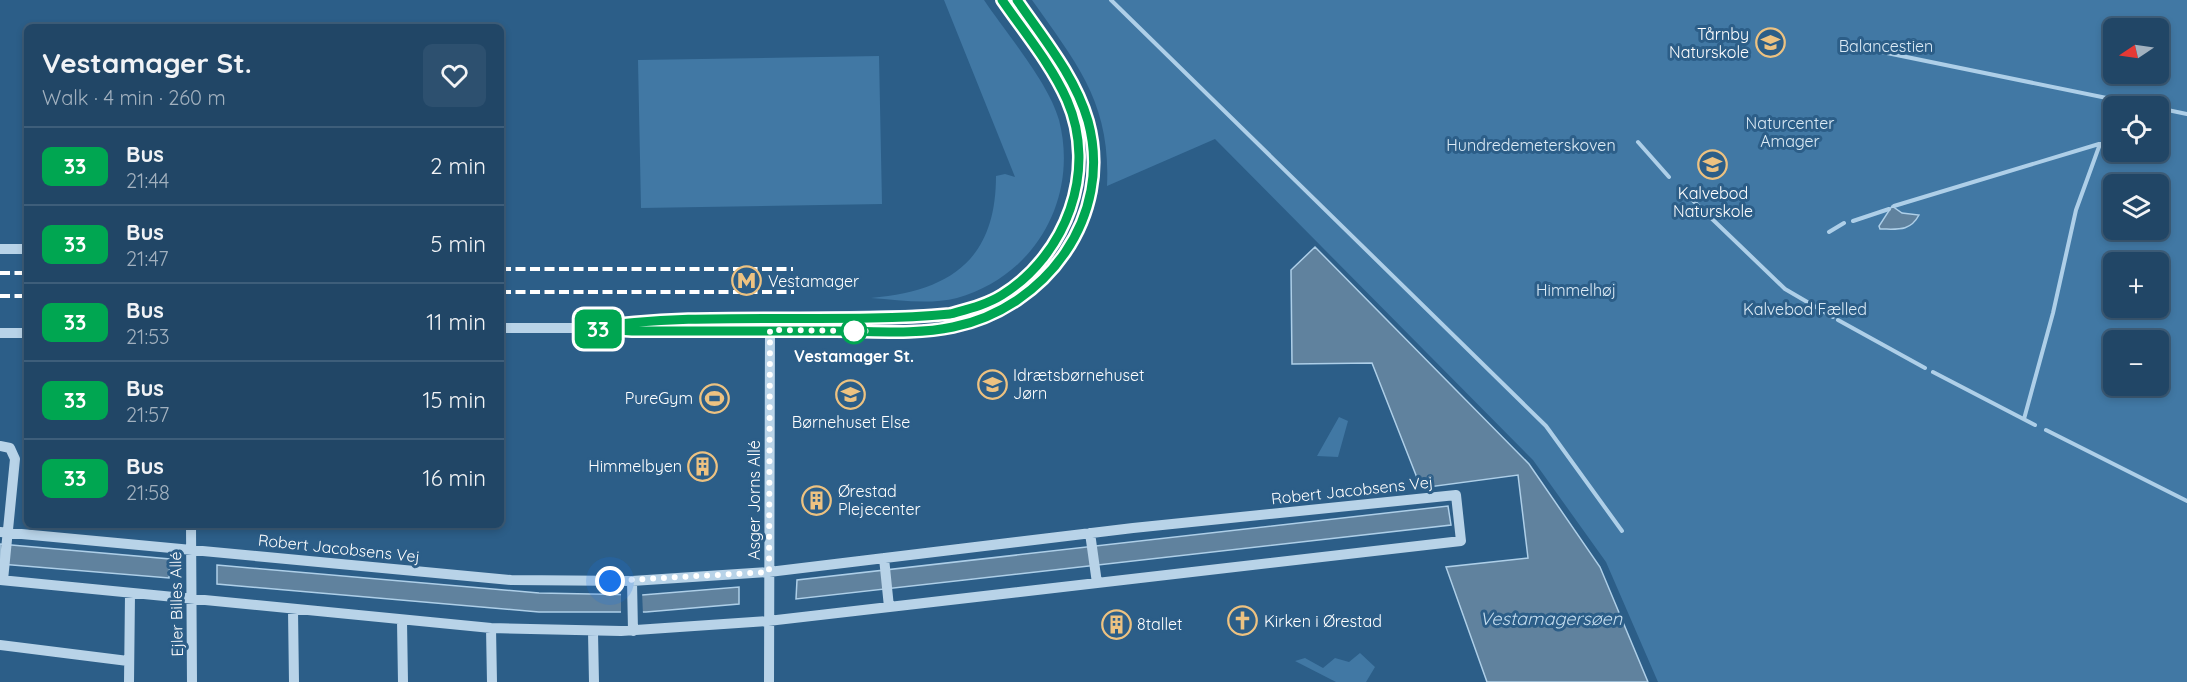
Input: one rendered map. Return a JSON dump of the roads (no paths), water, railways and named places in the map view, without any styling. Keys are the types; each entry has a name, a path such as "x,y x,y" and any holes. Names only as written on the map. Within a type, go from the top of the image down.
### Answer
{"street":[{"path":"587,328 621,323 737,318 950,314 976,307 1000,296 1022,281 1055,244 1073,200 1078,176 1079,150 1075,125 1056,79 1002,0"},
{"path":"504,328 587,328 632,331 922,331 980,321 1006,309 1030,293 1051,273 1067,251 1088,202 1093,160 1088,122 1067,73 1017,0"},
{"path":"0,249 24,249"},
{"path":"795,317 795,330"},
{"path":"737,318 738,331"},
{"name":"Asger Jorns Allé","path":"769,318 769,682"},
{"path":"0,333 24,333"},
{"name":"Robert Jacobsens Vej","path":"0,446 10,448 15,459 4,532 6,545 2,580 491,628 593,632 633,631 768,621 1461,541 1456,495 632,586 511,580 4,532"},
{"name":"Ejler Billes Allé","path":"191,528 192,682"},
{"path":"1091,537 1097,583"},
{"path":"884,558 889,607"},
{"path":"632,586 633,631"},
{"path":"129,682 130,594"},
{"path":"293,610 294,682"},
{"path":"402,621 403,682"},
{"path":"491,628 492,682"},
{"path":"593,632 594,682"},
{"path":"0,645 128,661"}],"water":[{"path":"1892,206 1902,213 1919,215 1907,227 1880,229 1879,226"},
{"name":"Vestamagersøen","path":"1315,247 1529,464 1600,567 1648,682 1487,682 1446,567 1528,558 1518,475 1421,488 1372,363 1292,364 1291,270"},
{"path":"1448,506 1451,525 796,599 797,580"},
{"path":"0,544 170,559 169,578 0,564"},
{"path":"217,565 539,593 642,595 739,587 739,604 646,612 539,612 217,584"}],"waterway":[{"path":"1111,0 1546,426 1622,531"},
{"path":"1843,44 2103,97"},
{"path":"2169,110 2187,114"},
{"path":"1638,142 1669,177"},
{"path":"1894,206 2099,144"},
{"path":"2024,419 2053,313 2076,210 2100,144"},
{"path":"1682,190 1785,289 1833,317"},
{"path":"1853,221 1889,209"},
{"path":"1829,232 1844,223"},
{"path":"1838,320 1925,368"},
{"path":"1933,372 2035,425"},
{"path":"2046,430 2187,501"}],"railway":[{"path":"504,269 793,269"},
{"path":"0,273 24,273"},
{"path":"504,292 794,292"},
{"path":"0,296 24,296"}],"place":[{"name":"Tårnby Naturskole","path":"1770,43"},
{"name":"Kalvebod Naturskole","path":"1713,165"},
{"name":"Vestamager","path":"747,281"},
{"name":"Vestamager St.","path":"854,331"},
{"name":"Idrætsbørnehuset Jørn","path":"992,384"},
{"name":"Børnehuset Else","path":"851,394"},
{"name":"PureGym","path":"714,398"},
{"name":"Himmelbyen","path":"703,466"},
{"name":"Ørestad Plejecenter","path":"817,500"},
{"name":"Kirken i Ørestad","path":"1243,621"},
{"name":"8tallet","path":"1116,624"}],"park label":[{"name":"Balancestien","path":"1886,46"},
{"name":"Naturcenter Amager","path":"1790,132"},
{"name":"Hundredemeterskoven","path":"1531,145"},
{"name":"Himmelhøj","path":"1576,290"},
{"name":"Kalvebod Fælled","path":"1805,309"}]}
